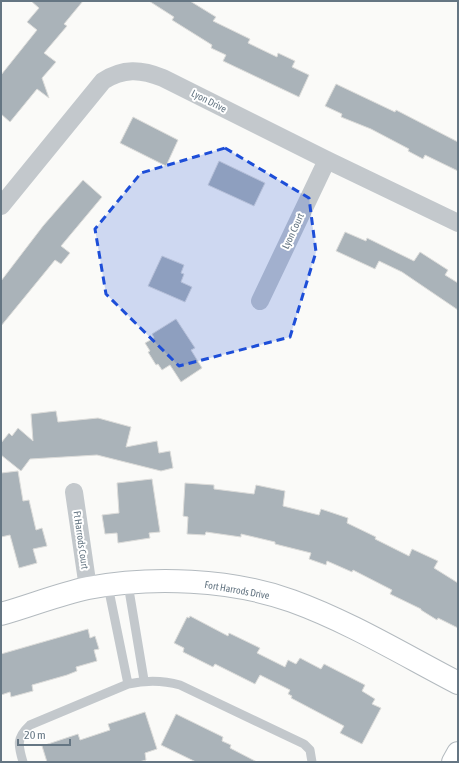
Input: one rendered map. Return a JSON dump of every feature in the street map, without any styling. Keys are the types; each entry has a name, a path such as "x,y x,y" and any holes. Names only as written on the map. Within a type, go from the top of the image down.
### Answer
{"street":[{"name":"Lyon Drive","path":"1,206 103,81 114,74 127,72 150,73 163,78 327,160 458,223"},
{"name":"Lyon Court","path":"260,301 327,160"},
{"name":"Ft Harrods Court","path":"74,492 108,586"},
{"name":"Fort Harrods Drive","path":"1,614 108,586 192,582 223,585 291,601 327,616 458,683"},
{"path":"453,762 458,753"}],"lane":[{"path":"108,586 144,680"},
{"path":"108,586 128,684"},
{"path":"23,762 18,747 19,738 30,725 128,684 144,680 180,685 304,744 310,750 312,762"}],"highlighted area":[{"path":"225,148 309,198 316,252 290,337 179,366 106,294 95,229 141,173"}],"building":[{"path":"31,1 83,1 64,24 67,26 44,53 56,62 42,78 49,98 37,89 10,122 1,114 1,75 37,30 27,22 39,8"},
{"path":"149,1 190,1 216,17 213,21 250,39 248,43 277,57 278,53 295,61 292,67 309,75 299,97 223,61 226,55 211,48 212,45 172,20 174,17"},
{"path":"336,84 395,112 396,110 458,142 458,171 425,155 423,159 408,151 409,149 371,129 341,117 342,114 325,106"},
{"path":"133,117 178,140 166,166 120,143"},
{"path":"219,161 265,183 254,206 208,185"},
{"path":"83,180 102,197 61,246 70,253 61,264 55,260 1,326 1,281 43,226"},
{"path":"345,232 366,241 367,238 414,261 420,252 448,270 445,275 458,283 458,310 402,272 379,261 375,269 336,251"},
{"path":"162,256 184,265 181,273 184,274 181,282 192,287 185,302 148,286"},
{"path":"176,319 195,348 191,350 202,368 181,382 170,365 162,370 158,364 156,365 148,352 150,351 145,343 154,338 152,334"},
{"path":"56,411 58,422 98,418 131,427 126,447 157,441 159,453 170,451 173,468 161,471 97,455 30,459 21,471 1,455 1,443 9,433 12,436 18,428 33,441 31,414"},
{"path":"18,471 23,501 29,500 36,530 42,528 47,546 33,549 37,563 19,568 10,535 1,537 1,473"},
{"path":"152,479 160,532 149,533 150,538 118,543 117,533 105,534 102,515 119,513 117,483"},
{"path":"185,483 214,485 214,489 254,494 256,485 285,491 283,506 319,515 321,509 348,518 347,523 376,537 375,539 409,556 412,549 438,561 434,568 458,583 458,628 438,618 437,620 421,609 390,594 392,590 353,570 352,572 327,561 326,565 309,559 311,553 241,534 241,537 206,532 205,535 187,534 188,517 183,516"},
{"path":"190,616 228,636 229,633 260,648 257,653 285,667 288,660 296,664 300,658 321,669 324,664 365,685 362,691 375,699 372,704 381,708 362,744 340,733 344,726 291,698 292,696 288,694 290,690 260,675 255,684 215,664 213,667 183,652 184,648 174,643 187,617 189,618"},
{"path":"88,629 90,638 95,636 99,649 94,650 97,661 76,667 77,671 67,675 32,685 33,691 11,697 10,692 1,695 1,654"},
{"path":"145,712 157,749 145,753 146,760 139,762 47,762 42,746 78,734 80,740 110,730 108,724"},
{"path":"176,714 223,737 222,741 231,745 230,748 257,762 196,762 161,745"}]}
